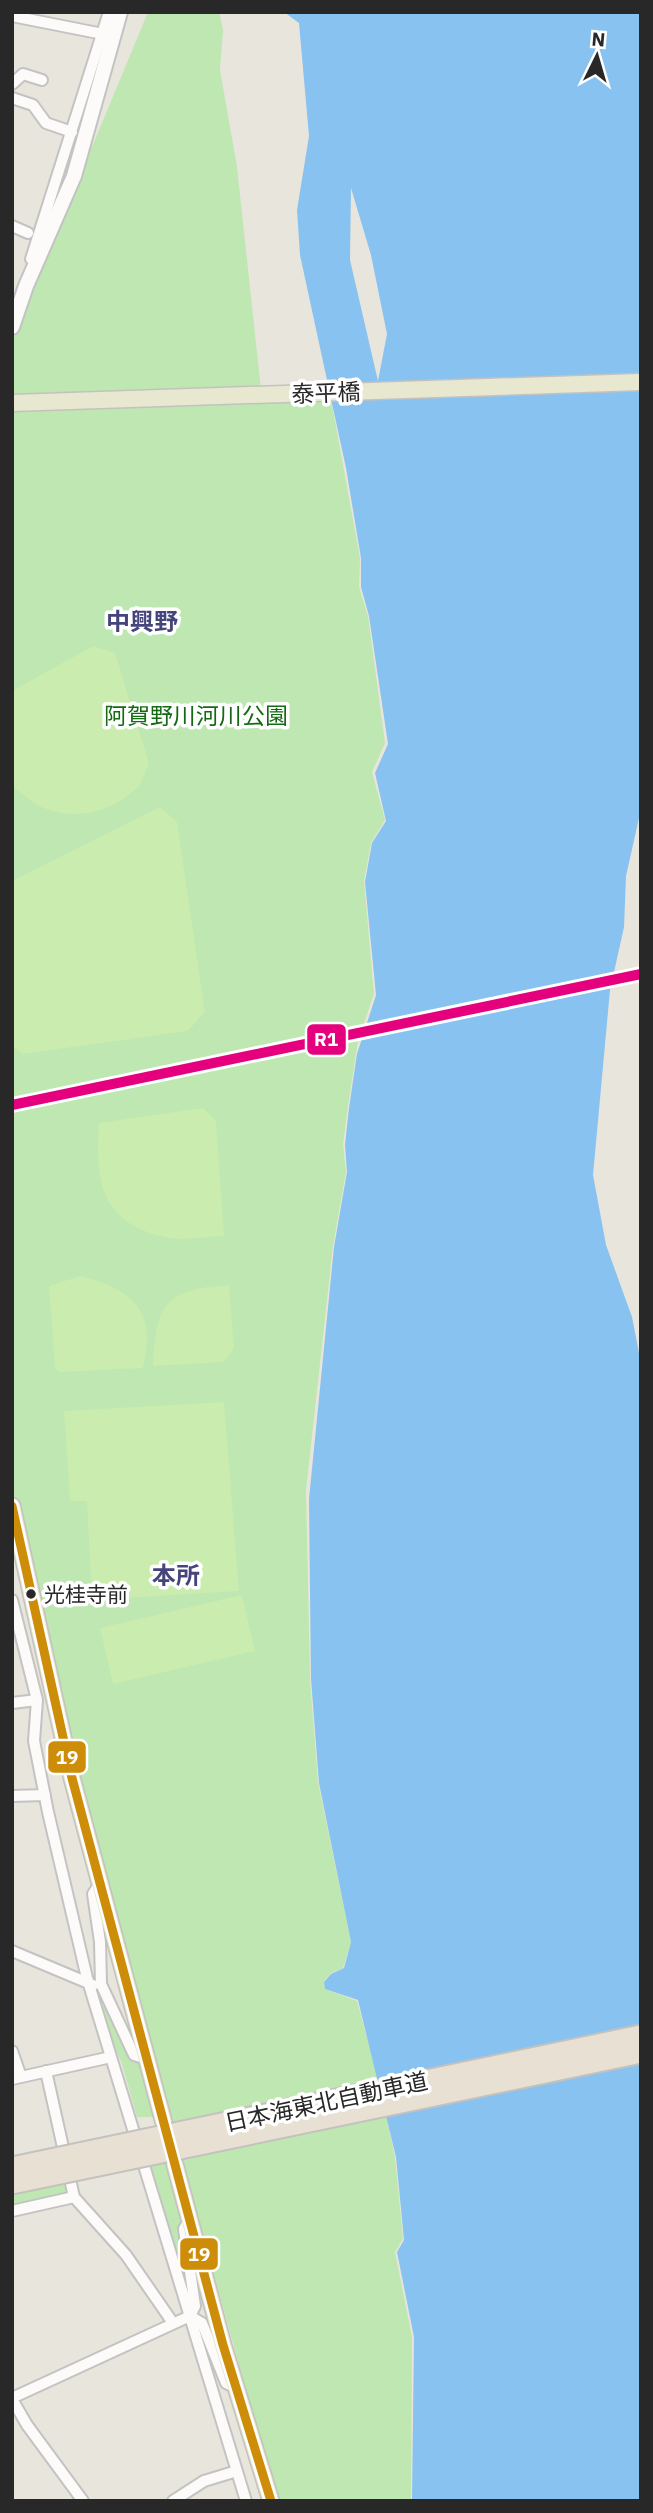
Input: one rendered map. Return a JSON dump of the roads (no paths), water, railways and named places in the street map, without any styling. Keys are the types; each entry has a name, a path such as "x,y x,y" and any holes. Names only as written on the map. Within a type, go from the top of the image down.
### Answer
{"highway":[{"name":"日本海東北自動車道","path":"12,2167 641,2035"},
{"name":"日本海東北自動車道","path":"12,2184 641,2053"}],"main road":[{"name":"泰平橋","path":"12,403 641,382"},
{"path":"12,1506 72,1778 236,2388 271,2501"}],"street":[{"path":"31,276 30,263 109,12"},
{"path":"12,327 74,176 120,12"},
{"path":"12,16 103,34"},
{"path":"12,84 23,74 41,80"},
{"path":"12,97 33,106 46,123 72,132"},
{"path":"12,226 28,233"},
{"path":"12,1600 14,1621 37,1700 34,1741 45,1795 111,2057 246,2501"},
{"path":"12,1703 37,1700"},
{"path":"12,1796 45,1795"},
{"path":"100,1883 93,1894 100,1942 95,1985 134,2056 147,2059"},
{"path":"12,1951 95,1985"},
{"path":"12,2051 17,2078 111,2057"},
{"path":"46,2071 74,2197 126,2255 173,2323"},
{"path":"12,2211 74,2197"},
{"path":"83,2501 27,2425 12,2398 190,2316 195,2306 184,2229 190,2219"},
{"path":"190,2316 202,2323 226,2383 236,2388"},
{"path":"173,2501 204,2481 237,2471"}],"water":[{"path":"284,12 641,12 641,809 626,876 624,927 610,990 593,1175 606,1245 632,1317 641,1363 641,2501 412,2501 414,2337 397,2252 404,2240 396,2157 358,2000 325,1989 324,1982 331,1974 344,1968 351,1942 319,1783 311,1679 309,1499 334,1247 347,1172 345,1145 349,1108 357,1054 376,995 365,882 372,843 386,821 375,773 388,744 369,616 361,587 361,558 346,468 300,255 297,210 309,136 299,23","holes":["351,188 371,255 387,334 378,381 350,260"]}],"place":[{"name":"光桂寺前","path":"31,1594"}],"district":[{"name":"中興野","path":"142,621"},
{"name":"本所","path":"176,1575"}],"park label":[{"name":"阿賀野川河川公園","path":"196,715"}]}
